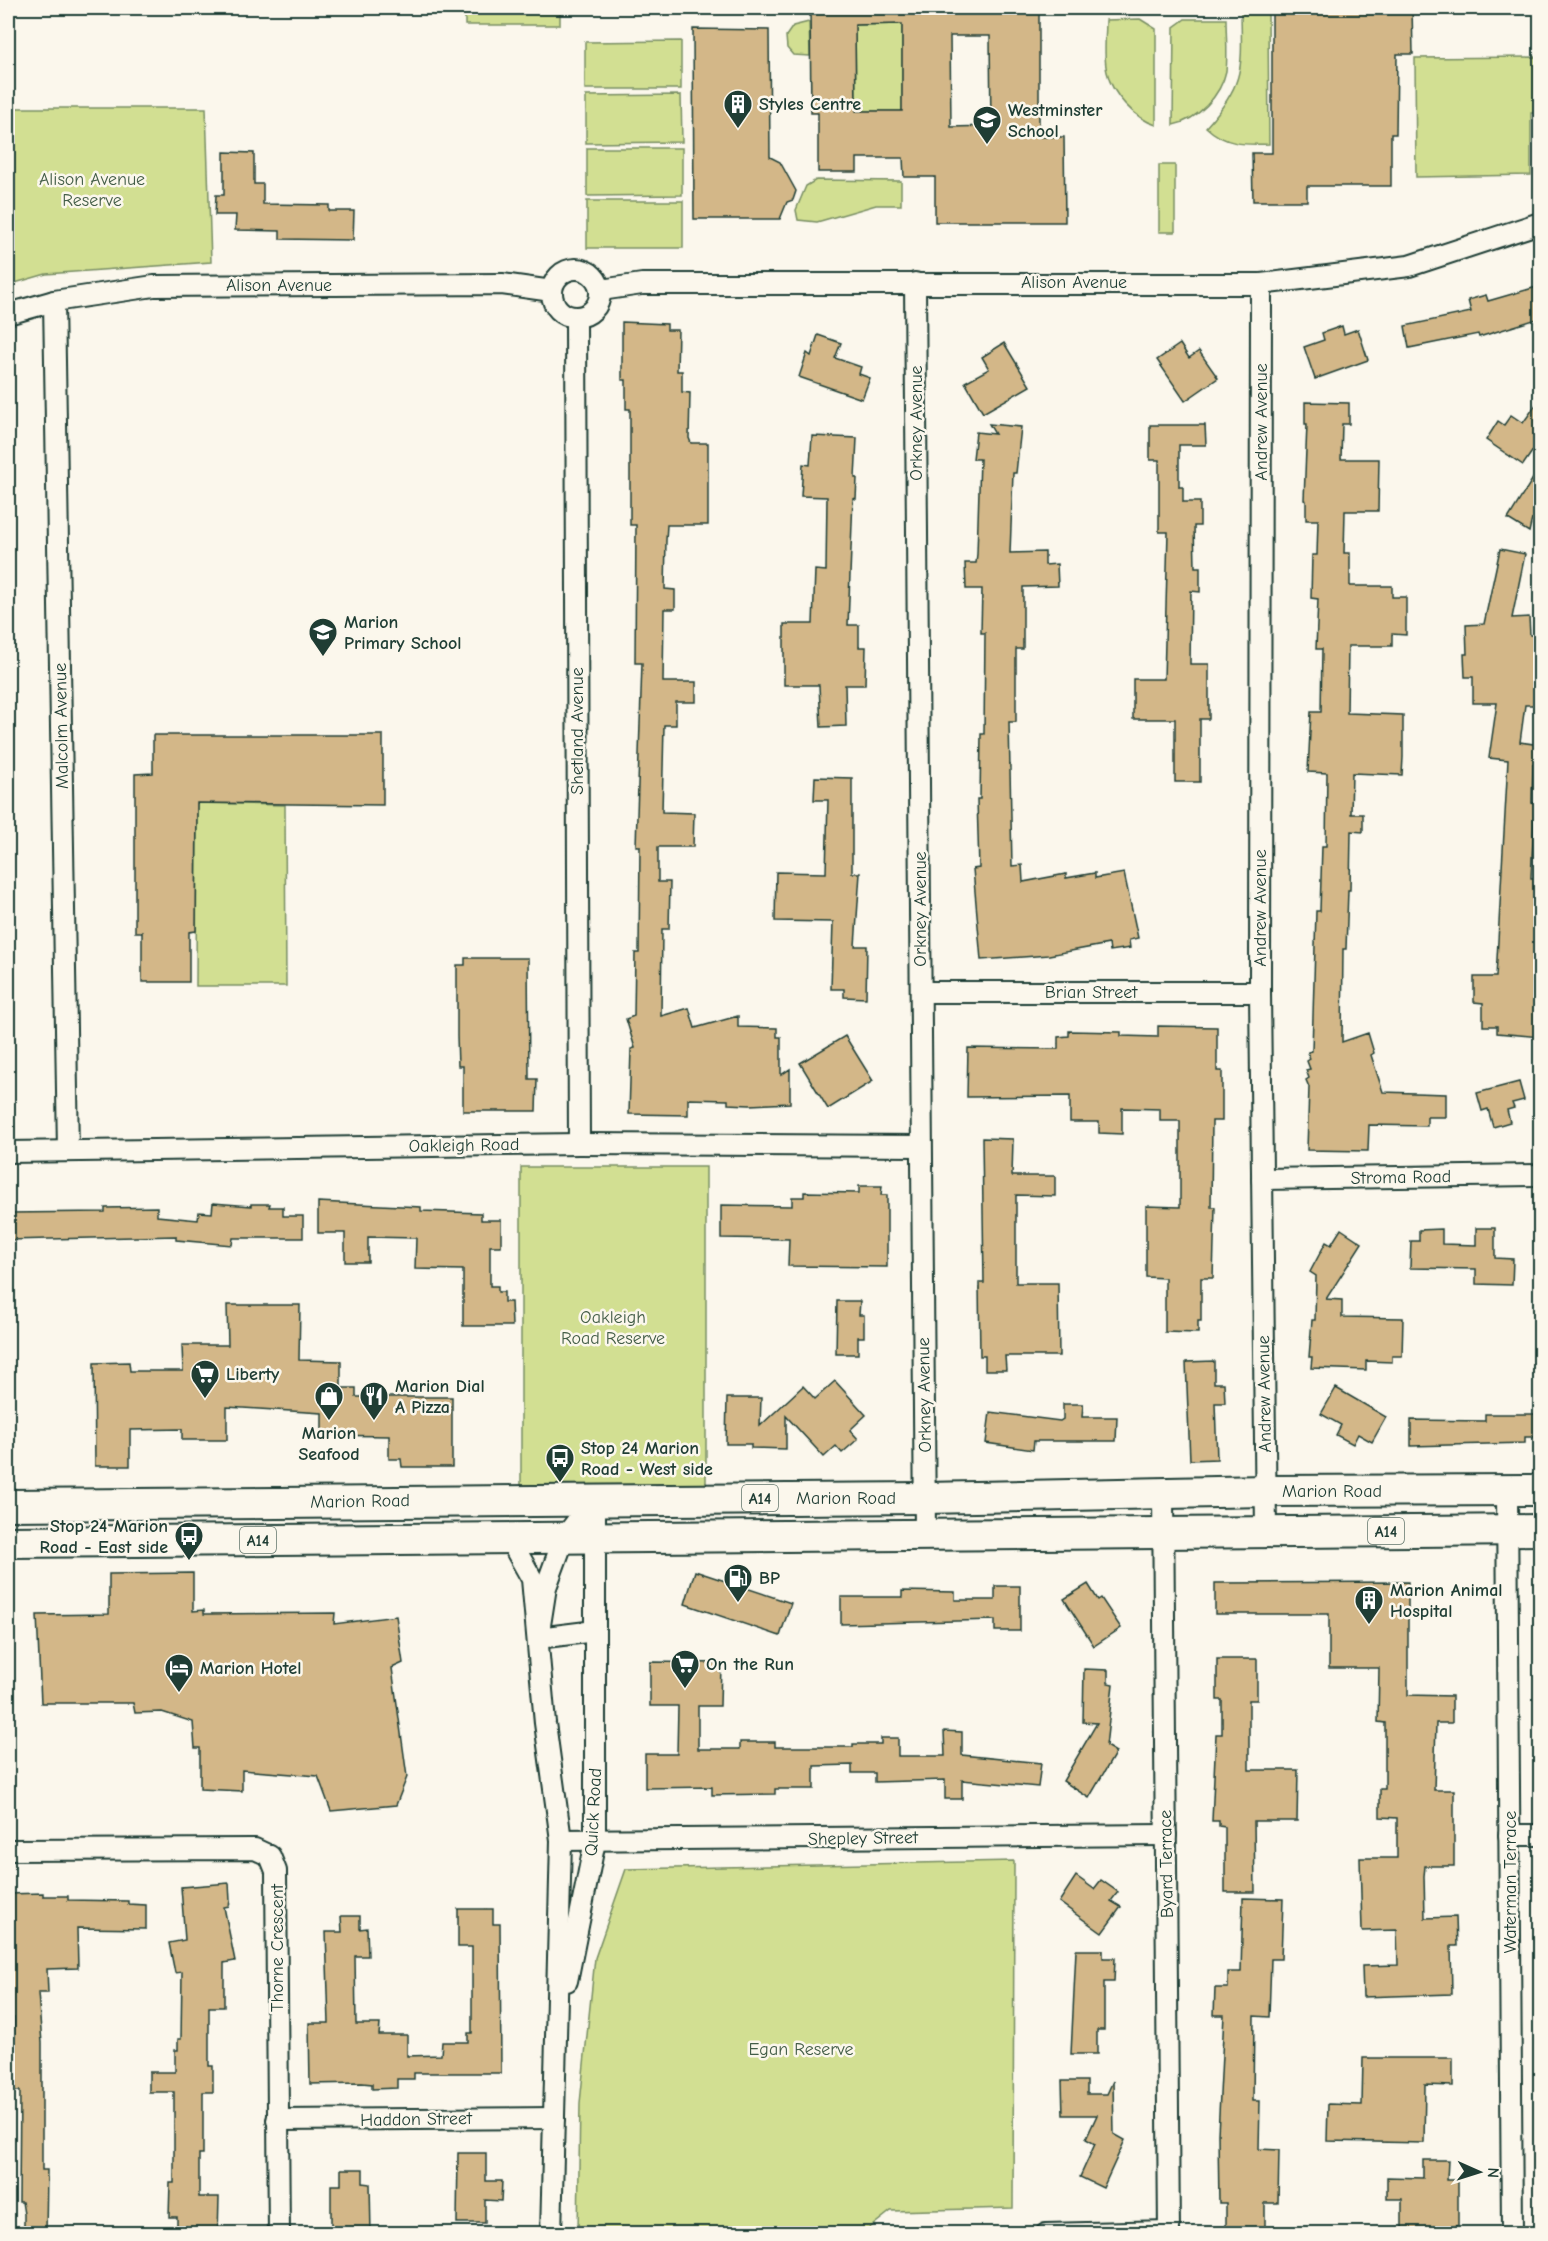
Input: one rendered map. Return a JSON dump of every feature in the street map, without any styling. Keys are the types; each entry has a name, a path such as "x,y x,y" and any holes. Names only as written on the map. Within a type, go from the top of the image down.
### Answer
{"main road":[{"name":"Marion Road","path":"8,1505 595,1498 925,1498 1265,1491 1540,1490"},
{"name":"Marion Road","path":"8,1542 1540,1530"}],"street":[{"name":"Alison Avenue","path":"601,290 642,284 1261,284 1409,266 1540,223"},
{"path":"574,269 588,272 595,278 601,290 595,308 587,315 576,317 561,312 556,306 552,291 557,278 574,269"},
{"name":"Orkney Avenue","path":"915,283 925,1535"},
{"name":"Alison Avenue","path":"8,314 54,301 154,286 502,284 552,291"},
{"name":"Andrew Avenue","path":"1261,284 1260,992 1266,1532"},
{"name":"Malcolm Avenue","path":"54,301 68,1151"},
{"name":"Shetland Avenue","path":"576,317 579,1144"},
{"name":"Brian Street","path":"921,993 1260,992"},
{"name":"Oakleigh Road","path":"8,1152 579,1144 921,1146"},
{"name":"Stroma Road","path":"1262,1179 1540,1175"},
{"name":"Waterman Terrace","path":"1507,1490 1512,2234"},
{"name":"Byard Terrace","path":"1163,1494 1169,2232"},
{"name":"Quick Road","path":"558,2025 595,1841 597,1538 595,1498"},
{"name":"Quick Road","path":"538,1638 546,1587 564,1538 595,1498"},
{"name":"Quick Road","path":"510,1538 532,1579 561,1840 551,2234"},
{"path":"538,1638 595,1631"},
{"name":"Shepley Street","path":"561,1840 1166,1835"},
{"path":"1509,1835 1540,1835"},
{"name":"Thorne Crescent","path":"8,1850 255,1849 270,1856 276,1870 279,2234"},
{"name":"Haddon Street","path":"277,2120 554,2118"},
{"path":"1046,2234 1169,2232"}],"green space":[{"path":"465,8 560,8 560,25 465,25"},
{"path":"1241,13 1268,13 1269,144 1235,143 1220,137 1206,127 1228,99 1238,74 1241,62"},
{"path":"1140,19 1156,29 1156,125 1132,111 1119,97 1106,66 1106,20"},
{"path":"1185,19 1226,19 1226,71 1219,89 1207,105 1191,118 1173,125 1174,27"},
{"path":"809,22 810,56 793,55 787,48 786,36 793,26"},
{"path":"902,24 902,111 856,111 855,25"},
{"path":"681,41 681,89 585,89 585,42"},
{"path":"1540,57 1540,113 1531,113 1531,175 1416,177 1415,58"},
{"path":"681,95 682,142 586,143 586,96"},
{"name":"Alison Avenue Reserve","path":"8,108 206,108 211,262 46,274 8,285"},
{"path":"587,148 682,148 682,195 587,196"},
{"path":"1159,165 1175,165 1175,232 1159,232"},
{"path":"816,180 901,181 901,205 876,205 817,222 798,220 796,210 806,186"},
{"path":"587,201 683,201 683,248 587,248"},
{"path":"197,803 285,805 286,986 196,986"},
{"name":"Oakleigh Road Reserve","path":"521,1167 706,1167 706,1488 521,1487"},
{"name":"Egan Reserve","path":"1014,1861 1013,2208 891,2211 863,2233 578,2233 580,2103 595,1958 626,1869"}],"building":[{"path":"810,8 1039,8 1039,137 1064,137 1065,222 935,222 935,177 904,177 903,158 857,158 857,172 818,172 818,113 811,113","holes":["902,24 902,111 856,111 855,25","950,36 990,36 991,126 951,127"]},
{"path":"1272,8 1412,8 1413,54 1397,54 1396,134 1391,134 1391,186 1307,186 1307,201 1253,201 1252,153 1272,153"},
{"name":"Styles Centre","path":"693,29 769,30 770,157 780,162 796,191 793,200 787,202 780,219 694,219"},
{"path":"224,152 254,153 254,184 263,184 263,204 329,205 329,211 354,211 353,240 280,239 280,231 235,230 236,215 215,215 216,195 224,195"},
{"path":"1540,286 1540,318 1479,337 1478,334 1409,348 1405,326 1471,312 1468,300 1486,295 1488,301"},
{"path":"622,322 667,324 667,330 678,330 677,371 682,371 682,392 690,393 689,438 691,443 708,443 708,525 667,525 665,589 675,590 675,609 664,609 663,682 696,682 696,702 676,702 676,725 664,725 662,812 694,813 693,847 658,847 658,882 670,882 669,929 662,929 661,1016 689,1008 695,1028 738,1016 738,1027 777,1028 777,1037 781,1037 781,1075 790,1069 790,1103 750,1105 728,1104 728,1100 688,1099 688,1115 629,1114 631,1049 635,1048 626,1019 634,1016 635,953 639,953 640,846 636,846 642,663 635,663 636,525 630,525 630,409 626,409 626,380 622,380"},
{"path":"1342,326 1344,334 1358,329 1368,360 1315,379 1304,347 1324,340 1322,333"},
{"path":"818,335 841,343 835,358 861,367 859,374 870,378 862,399 799,377 807,353 811,356"},
{"path":"1004,343 1030,386 983,413 965,382 989,369 982,357"},
{"path":"1180,344 1189,358 1199,351 1218,378 1185,401 1157,360"},
{"path":"1540,399 1540,440 1523,465 1486,440 1498,421 1504,425 1511,415 1523,423"},
{"path":"1305,402 1349,403 1349,424 1342,424 1341,459 1379,459 1378,511 1345,511 1344,553 1350,553 1350,586 1392,586 1392,597 1406,597 1406,635 1392,634 1392,646 1348,646 1347,713 1403,715 1403,757 1402,775 1352,773 1351,814 1363,814 1363,832 1351,831 1346,949 1343,949 1342,1042 1368,1033 1374,1053 1371,1055 1383,1092 1446,1094 1446,1117 1427,1117 1427,1126 1369,1125 1368,1151 1307,1150 1309,1087 1306,1080 1309,1078 1306,1070 1310,1069 1307,1061 1310,1059 1308,1052 1312,1051 1316,911 1320,911 1322,846 1326,846 1327,773 1308,772 1311,712 1321,712 1322,649 1316,649 1318,599 1311,598 1312,555 1317,555 1318,520 1306,520 1306,501 1304,500 1307,424 1305,424"},
{"path":"989,424 1021,427 1016,473 1013,473 1010,553 1045,552 1045,565 1057,564 1058,586 1023,587 1023,649 1016,649 1016,722 1009,722 1012,866 1022,865 1023,882 1066,874 1066,878 1095,873 1095,878 1124,873 1138,938 1129,940 1130,948 1110,951 1109,944 1049,955 981,960 973,869 979,868 977,799 980,799 981,734 984,734 985,633 981,633 982,589 966,589 965,563 976,563 977,554 980,459 973,459 976,432 995,434"},
{"path":"1150,425 1205,425 1206,445 1179,445 1179,487 1183,487 1183,502 1200,502 1200,526 1194,526 1195,567 1200,567 1200,592 1191,591 1190,664 1209,664 1209,719 1200,719 1200,782 1175,782 1175,719 1133,719 1133,679 1164,679 1168,532 1159,532 1159,460 1150,460"},
{"path":"812,436 857,438 856,499 853,498 848,625 859,625 859,647 866,647 865,685 845,685 846,726 821,727 819,685 784,685 784,624 813,624 815,570 826,571 827,497 801,496 803,464 810,465"},
{"path":"1540,467 1540,523 1532,519 1529,532 1508,519"},
{"path":"1500,549 1525,554 1512,618 1529,617 1530,635 1534,635 1535,651 1540,651 1540,705 1525,705 1520,742 1540,745 1540,765 1533,764 1532,803 1535,803 1531,878 1538,878 1540,1037 1497,1033 1497,1026 1483,1026 1483,1003 1474,1002 1474,977 1496,977 1508,760 1489,758 1497,703 1473,703 1473,677 1465,677 1464,654 1467,654 1466,625 1484,624"},
{"path":"153,735 383,735 383,805 197,803 196,931 189,932 189,982 142,982 142,932 135,932 135,774 153,773"},
{"path":"815,777 852,778 852,873 860,873 855,946 867,946 866,998 844,997 844,989 831,989 833,922 775,921 776,872 826,873 828,800 814,800"},
{"path":"465,958 528,958 529,1079 537,1079 536,1111 463,1111 463,1066 458,1066 457,965 465,965"},
{"path":"1158,1026 1217,1027 1217,1071 1222,1071 1222,1121 1212,1121 1211,1207 1215,1207 1213,1278 1201,1278 1201,1321 1198,1321 1198,1333 1165,1332 1165,1278 1146,1277 1146,1206 1180,1207 1180,1121 1160,1121 1160,1109 1122,1108 1122,1134 1099,1133 1099,1122 1070,1122 1070,1096 967,1097 968,1048 1058,1049 1058,1037 1069,1036 1069,1031 1121,1032 1121,1036 1158,1037"},
{"path":"845,1036 873,1081 828,1109 800,1063"},
{"path":"1519,1082 1524,1100 1512,1103 1514,1108 1507,1110 1510,1122 1493,1127 1488,1109 1482,1111 1477,1093"},
{"path":"982,1138 1013,1139 1012,1176 1055,1176 1055,1196 1016,1195 1016,1283 1058,1283 1059,1356 1005,1356 1006,1370 985,1370 985,1356 980,1356 979,1283 984,1283"},
{"path":"859,1186 882,1186 881,1195 887,1195 887,1267 788,1266 789,1239 721,1238 721,1205 792,1206 792,1197 804,1197 804,1192 859,1193"},
{"path":"318,1202 421,1207 421,1211 481,1213 481,1220 501,1220 501,1246 490,1246 490,1286 498,1286 498,1292 504,1292 504,1302 511,1302 512,1326 463,1326 463,1270 415,1269 416,1238 368,1237 368,1262 345,1262 345,1233 318,1233"},
{"path":"213,1203 251,1206 251,1204 270,1204 269,1207 283,1207 283,1216 303,1216 303,1238 233,1238 232,1245 176,1240 176,1236 8,1240 8,1213 105,1212 105,1208 157,1207 157,1216 198,1220 199,1212 212,1213"},
{"path":"1476,1228 1495,1228 1495,1258 1513,1259 1512,1285 1476,1284 1476,1269 1410,1268 1411,1241 1419,1241 1419,1230 1442,1229 1442,1244 1476,1245"},
{"path":"1341,1229 1362,1243 1326,1299 1342,1300 1342,1317 1403,1318 1402,1356 1392,1356 1392,1362 1366,1361 1366,1370 1311,1368 1312,1357 1309,1357 1312,1320 1315,1320 1316,1276 1310,1272 1326,1242 1331,1245"},
{"path":"837,1301 860,1301 859,1315 864,1315 864,1337 858,1337 858,1354 836,1354"},
{"path":"227,1305 300,1305 299,1360 341,1361 341,1388 356,1388 356,1397 452,1397 452,1467 402,1467 401,1459 389,1459 389,1436 322,1435 322,1413 227,1407 227,1440 182,1440 182,1429 130,1430 130,1466 95,1466 94,1363 129,1362 130,1371 183,1371 182,1345 228,1345"},
{"path":"1214,1361 1214,1383 1224,1383 1225,1403 1215,1403 1217,1459 1190,1460 1186,1362"},
{"path":"835,1381 866,1415 850,1430 858,1439 842,1453 836,1446 824,1457 786,1416 786,1449 751,1448 751,1444 726,1444 727,1398 761,1398 760,1426 803,1386 815,1399"},
{"path":"1336,1388 1386,1417 1372,1442 1358,1434 1353,1444 1336,1435 1341,1425 1321,1414"},
{"path":"1063,1404 1083,1404 1082,1417 1117,1417 1116,1441 1034,1441 1033,1450 986,1443 990,1412 1060,1421 1063,1419"},
{"path":"1485,1414 1540,1414 1540,1437 1525,1437 1525,1443 1411,1446 1411,1420 1485,1421"},
{"name":"BP","path":"695,1571 791,1603 780,1636 685,1604"},
{"path":"193,1573 193,1611 204,1610 204,1614 335,1613 334,1624 396,1616 403,1663 392,1668 407,1777 396,1805 331,1811 318,1776 242,1770 242,1791 200,1789 200,1748 195,1748 193,1722 162,1712 135,1713 133,1703 41,1703 37,1615 109,1614 109,1574"},
{"path":"1408,1582 1408,1695 1452,1696 1452,1723 1436,1723 1434,1790 1454,1790 1454,1866 1425,1866 1424,1876 1425,1918 1456,1917 1457,1946 1451,1946 1452,1994 1363,1997 1362,1966 1398,1965 1397,1930 1362,1931 1360,1858 1397,1858 1397,1818 1380,1817 1380,1789 1385,1789 1385,1723 1378,1722 1379,1668 1329,1668 1329,1614 1215,1614 1215,1583"},
{"path":"1088,1584 1098,1600 1101,1598 1121,1628 1094,1646 1064,1599"},
{"path":"995,1586 1020,1586 1020,1631 995,1631 995,1620 841,1624 841,1597 902,1597 902,1591 955,1592 955,1600 995,1600"},
{"path":"1217,1659 1257,1659 1257,1700 1249,1700 1249,1770 1298,1770 1297,1821 1254,1821 1255,1892 1225,1892 1225,1827 1219,1826 1219,1821 1212,1821 1216,1734 1222,1734 1222,1700 1217,1700"},
{"path":"650,1662 721,1663 720,1706 698,1706 698,1749 740,1749 740,1742 775,1742 775,1747 853,1747 853,1744 881,1744 881,1738 898,1738 898,1756 945,1756 944,1731 962,1732 962,1755 1041,1763 1038,1787 962,1780 962,1799 945,1799 945,1780 875,1782 875,1773 852,1773 852,1765 814,1766 814,1789 775,1789 775,1794 712,1795 712,1787 645,1788 645,1754 677,1754 678,1706 650,1706"},
{"path":"1084,1669 1108,1670 1108,1683 1113,1684 1106,1746 1116,1752 1089,1798 1063,1781 1097,1723 1083,1722"},
{"path":"1076,1876 1094,1889 1101,1880 1118,1892 1111,1901 1121,1907 1102,1933 1059,1902"},
{"path":"229,1883 229,1906 224,1907 235,1961 224,1963 224,2007 209,2007 209,2066 213,2066 213,2092 203,2092 203,2154 199,2154 199,2197 219,2197 218,2234 177,2234 177,2217 169,2217 170,2183 174,2183 174,2092 149,2092 149,2072 175,2072 175,2050 178,2050 178,2039 181,2039 182,1972 175,1973 169,1943 185,1940 181,1887"},
{"path":"43,1893 43,1896 68,1896 68,1900 128,1901 128,1904 146,1905 146,1929 77,1928 78,1968 47,1969 48,1993 38,1993 42,2043 42,2170 47,2170 46,2234 24,2234 24,2214 22,2202 19,2202 20,2091 14,2091 14,2018 9,2019 8,1894"},
{"path":"1243,1898 1283,1899 1281,1959 1271,1959 1269,2017 1254,2016 1253,2101 1260,2101 1259,2149 1279,2150 1278,2203 1265,2203 1265,2234 1226,2234 1226,2203 1219,2203 1218,2134 1224,2015 1214,2015 1215,1988 1228,1988 1228,1972 1241,1972"},
{"path":"458,1909 493,1909 493,1924 500,1924 501,2073 414,2073 414,2079 397,2079 397,2088 372,2089 372,2084 362,2083 310,2084 309,2023 329,2023 326,1932 342,1932 341,1916 360,1916 360,1929 367,1928 368,1956 355,1956 356,2024 380,2024 379,2035 407,2035 407,2056 441,2055 442,2042 468,2042 468,2033 472,2033 472,1947 458,1947"},
{"path":"1076,1950 1103,1950 1103,1958 1115,1958 1114,1982 1104,1982 1104,2030 1097,2030 1097,2054 1071,2054"},
{"path":"1363,2058 1453,2058 1453,2086 1425,2085 1424,2143 1327,2141 1328,2104 1362,2105"},
{"path":"1062,2081 1087,2081 1087,2094 1107,2094 1113,2081 1114,2134 1125,2140 1103,2188 1080,2177 1095,2144 1086,2139 1097,2115 1063,2115"},
{"path":"458,2153 486,2153 486,2181 502,2181 501,2201 485,2200 485,2223 457,2223"},
{"path":"1423,2160 1448,2160 1447,2180 1458,2180 1458,2226 1455,2226 1455,2234 1402,2234 1402,2199 1387,2199 1387,2177 1423,2178"},
{"path":"341,2169 363,2169 363,2183 370,2184 371,2234 331,2234 331,2185 341,2185"}],"place":[{"name":"Styles Centre","path":"738,130"},
{"name":"Westminster School","path":"987,146"},
{"name":"Marion Primary School","path":"323,658"},
{"name":"Liberty","path":"205,1400"},
{"name":"Marion Seafood","path":"329,1422"},
{"name":"Marion Dial A Pizza","path":"374,1422"},
{"name":"Stop 24 Marion Road - West side","path":"560,1484"},
{"name":"Stop 24 Marion Road - East side","path":"189,1562"},
{"name":"BP","path":"738,1604"},
{"name":"Marion Animal Hospital","path":"1369,1626"},
{"name":"On the Run","path":"685,1690"},
{"name":"Marion Hotel","path":"179,1694"}]}
